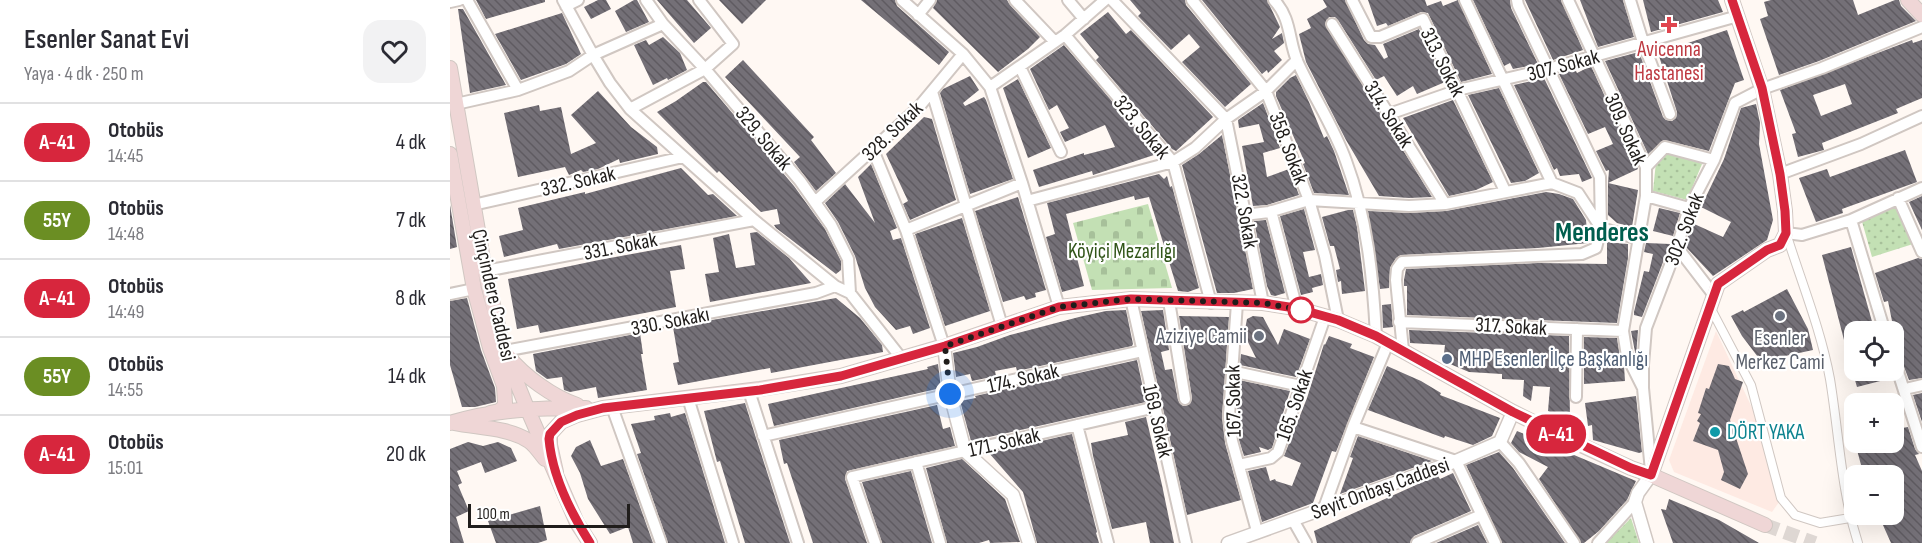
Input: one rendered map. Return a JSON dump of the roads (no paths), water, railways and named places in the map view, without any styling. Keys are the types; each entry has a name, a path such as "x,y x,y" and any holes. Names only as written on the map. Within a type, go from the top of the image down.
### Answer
{"main road":[{"path":"1651,475 1718,284 1767,250 1780,245 1786,233 1780,174 1762,88 1732,0"},
{"path":"1908,0 1922,15"},
{"name":"Çinçindere Caddesi","path":"450,68 453,105 485,271 504,351 577,523 590,543"},
{"name":"Çinçindere Caddesi","path":"450,154 474,289 490,348 504,386 504,407 490,413"},
{"path":"450,422 527,408 602,408 749,391 841,376 945,346 1059,307 1131,299 1263,303 1297,309 1331,319 1382,340 1513,412 1631,468 1765,525"},
{"path":"504,351 513,363 560,398 602,408"},
{"path":"556,472 550,446 550,434 561,422 602,408"},
{"path":"450,422 496,429 530,441 556,472"}],"street":[{"path":"450,2 459,0"},
{"path":"467,0 518,90"},
{"path":"578,0 565,3 593,56 630,109 754,220 835,286 850,293 902,359"},
{"name":"329. Sokak","path":"646,0 663,24 705,69 800,181 815,202 831,225 848,259 850,293"},
{"path":"630,109 705,69 733,44 699,0"},
{"path":"902,0 963,54 990,87 1022,183 1059,307"},
{"path":"918,15 930,0"},
{"path":"1014,0 1055,42"},
{"path":"1068,0 1084,19"},
{"path":"990,87 1055,42 1106,0"},
{"path":"1112,0 1226,119"},
{"name":"358. Sokak","path":"1192,0 1266,91 1309,200 1325,256 1331,319"},
{"path":"1274,0 1282,9 1297,60 1346,159 1356,190 1371,262 1382,340 1324,508"},
{"name":"313. Sokak","path":"1352,0 1371,37 1380,37 1423,20 1505,191"},
{"path":"1465,0 1552,183"},
{"path":"1403,350 1396,269 1402,262 1582,254 1596,248 1601,228 1600,177 1517,0"},
{"name":"309. Sokak","path":"1568,0 1646,167 1646,196 1623,331 1627,356 1643,388 1651,475"},
{"path":"1630,0 1670,114"},
{"name":"307. Sokak","path":"1389,114 1458,90 1503,81 1738,16"},
{"path":"453,105 518,90 569,70 593,56 663,24"},
{"name":"314. Sokak","path":"1332,24 1445,204"},
{"name":"302. Sokak","path":"1643,388 1646,328 1677,247 1689,208 1714,160 1735,103 1762,88 1822,68 1922,27"},
{"name":"323. Sokak","path":"1065,34 1173,162 1211,303"},
{"name":"328. Sokak","path":"815,202 918,108 963,54"},
{"path":"1027,201 1173,162 1195,148 1226,119 1266,91 1297,60"},
{"path":"1020,67 1061,152"},
{"path":"932,92 1002,326"},
{"path":"1780,174 1862,144 1922,116"},
{"name":"322. Sokak","path":"1226,119 1263,303"},
{"path":"1646,167 1665,147 1714,160"},
{"path":"873,150 906,230 945,346 950,394 964,451 1013,495 1029,543"},
{"name":"332. Sokak","path":"473,205 682,157"},
{"path":"906,230 1022,183"},
{"path":"1244,215 1271,211 1309,200 1409,206 1445,204 1552,183 1578,193 1601,228 1639,239"},
{"path":"1844,482 1822,345 1786,233 1802,235 1851,220 1922,188"},
{"path":"1646,196 1689,208"},
{"path":"1898,198 1922,252"},
{"path":"1271,211 1297,309"},
{"name":"331. Sokak","path":"485,271 754,220"},
{"path":"1851,220 1883,321"},
{"path":"1677,247 1712,300 1751,385 1781,498 1795,515 1820,523 1844,519"},
{"name":"330. Sokakı","path":"504,351 816,293 835,286"},
{"path":"450,294 474,289"},
{"name":"169. Sokak","path":"1131,299 1186,543"},
{"path":"1168,301 1185,399"},
{"name":"167. Sokak","path":"1237,303 1229,416 1232,441 1257,531"},
{"name":"165. Sokak","path":"1239,465 1271,458 1278,452 1301,386 1331,319"},
{"name":"317. Sokak","path":"1399,322 1623,331"},
{"path":"1576,397 1577,329"},
{"name":"174. Sokak","path":"763,436 1142,351"},
{"path":"1231,371 1301,386"},
{"path":"1902,381 1922,447"},
{"path":"1905,390 1922,385"},
{"path":"749,391 798,543"},
{"path":"688,398 733,543"},
{"name":"171. Sokak","path":"875,543 852,477 1156,407"},
{"path":"602,408 661,543"},
{"path":"1513,412 1500,442 1519,463 1574,543"},
{"path":"1077,424 1108,543"},
{"path":"1353,427 1456,461 1495,543"},
{"name":"Seyit Onbaşı Caddesi","path":"1228,543 1456,461 1500,442"},
{"path":"916,462 940,543"},
{"path":"1598,543 1635,502 1638,493 1651,475"},
{"path":"1635,502 1647,543"},
{"path":"1417,543 1481,515"},
{"path":"1293,520 1306,543"},
{"path":"1852,525 1858,543"}],"tunnel":[{"path":"1765,525 1815,543"}],"place":[{"name":"Avicenna Hastanesi","path":"1669,25"},
{"name":"Esenler Merkez Cami","path":"1780,316"},
{"name":"Aziziye Camii","path":"1259,336"},
{"name":"MHP Esenler İlçe Başkanlığı","path":"1447,359"},
{"name":"DÖRT YAKA","path":"1715,432"}],"district":[{"name":"Menderes","path":"1602,232"}],"park label":[{"name":"Köyiçi Mezarlığı","path":"1122,251"}]}
